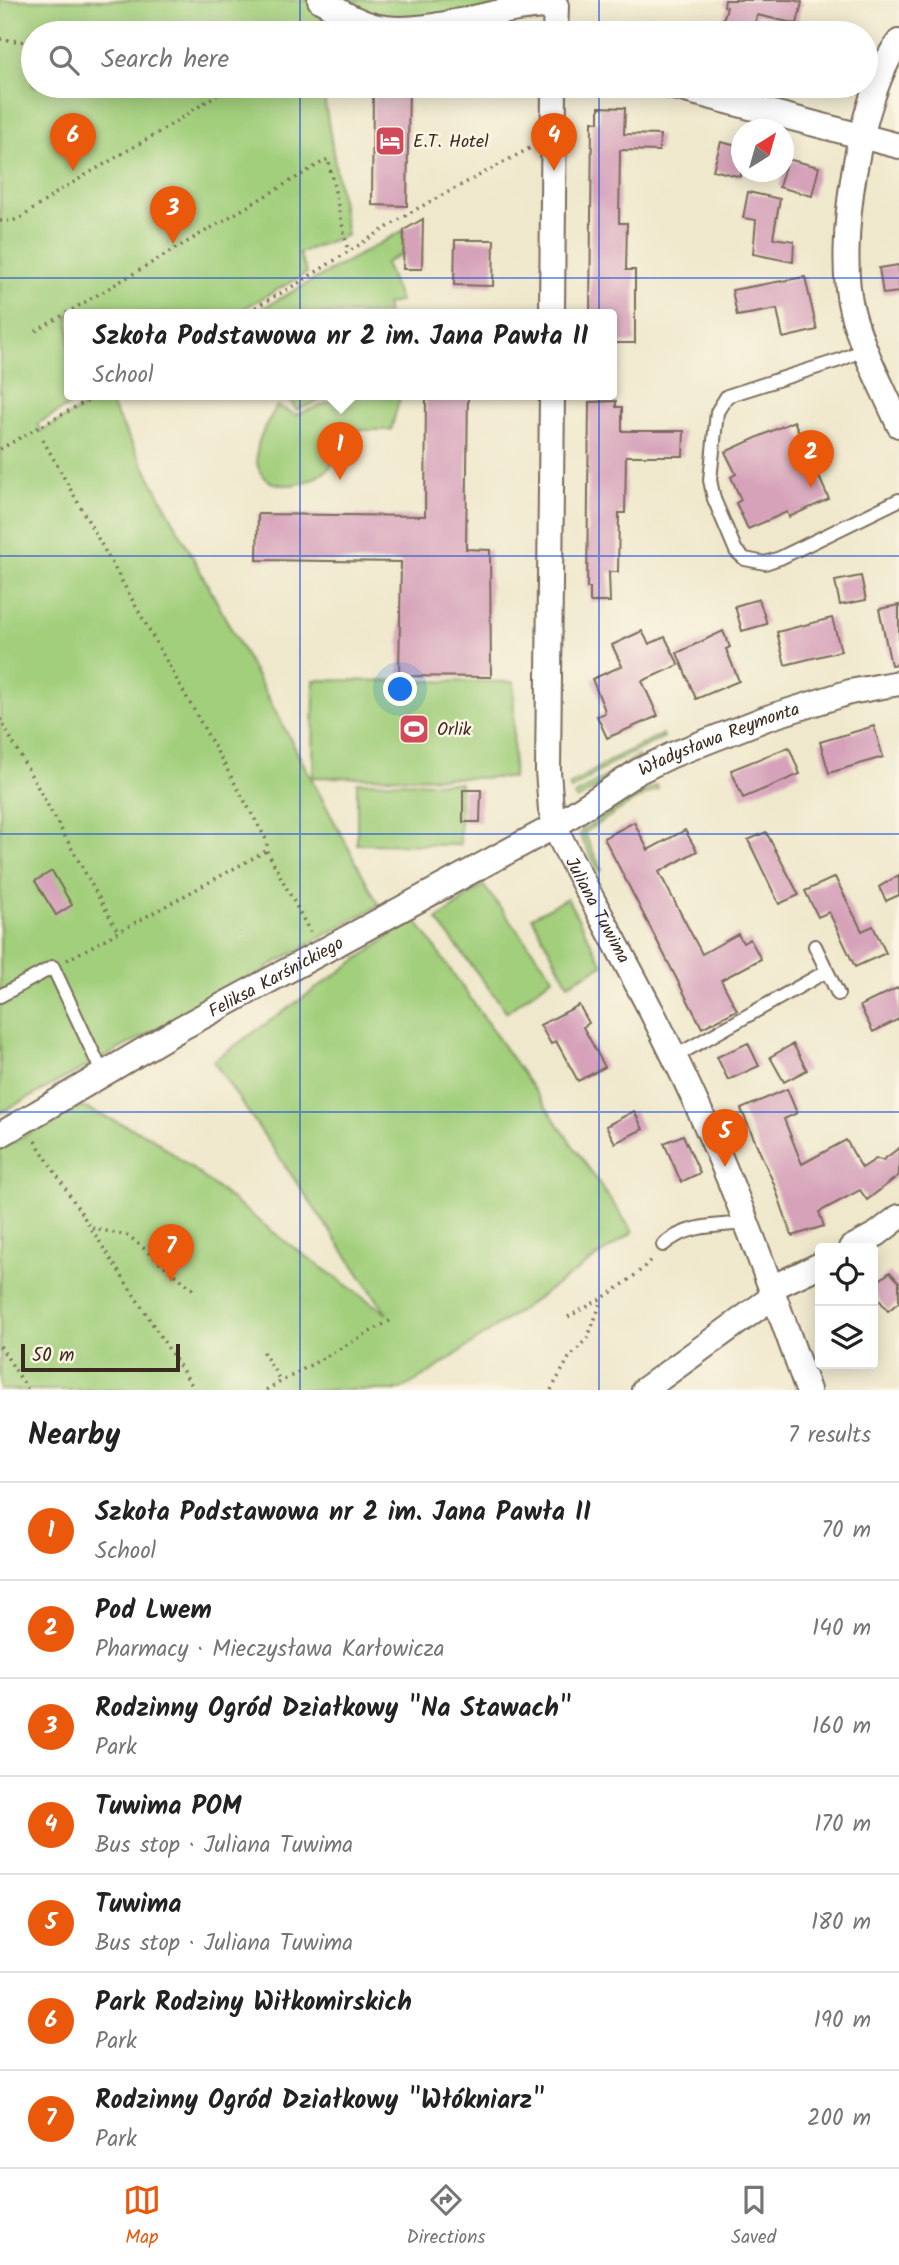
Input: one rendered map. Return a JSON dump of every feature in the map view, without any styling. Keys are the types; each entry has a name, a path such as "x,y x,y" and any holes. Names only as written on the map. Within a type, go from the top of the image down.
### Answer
{"street":[{"path":"320,0 360,21"},
{"path":"452,21 556,3 555,21"},
{"path":"878,86 886,63 899,42"},
{"path":"552,309 554,98"},
{"path":"716,98 899,146"},
{"path":"874,98 861,136 848,220 845,261 851,310 865,349 899,425"},
{"name":"Juliana Tuwima","path":"551,400 548,771 555,826 674,1057 712,1137 747,1223 808,1390"},
{"name":"Władysława Reymonta","path":"555,826 639,771 672,755 767,718 850,692 899,683"},
{"name":"Feliksa Karśnickiego","path":"0,1135 181,1028 555,826"},
{"path":"860,1243 899,1217"},
{"path":"644,1390 773,1292 815,1268"}],"lane":[{"path":"865,349 840,360 727,396 717,412 710,480 713,499 736,551 745,559 765,563 899,500"},
{"path":"815,946 838,994"},
{"path":"0,996 53,967 103,1074"},
{"path":"674,1057 827,971"},
{"path":"663,1245 672,1237 694,1228 747,1223"}],"path":[{"path":"0,39 21,42"},
{"path":"0,221 12,221 22,217 62,189 212,98"},
{"path":"252,309 413,211 527,149 554,141"},
{"path":"73,309 328,159 348,251"},
{"path":"36,331 64,315"},
{"path":"0,449 88,400"},
{"path":"43,440 267,841 267,851 321,952"},
{"path":"0,719 118,932"},
{"path":"53,967 267,851"},
{"path":"30,1133 195,1390"},
{"path":"90,1227 129,1236 195,1291"},
{"path":"568,1317 603,1298 647,1264 663,1245"},
{"path":"551,1390 569,1358 588,1337 603,1298"},
{"path":"266,1390 393,1319"},
{"path":"0,1346 28,1390"},
{"path":"263,1352 281,1382"}],"green space":[{"path":"0,0 535,0 469,21 21,21 21,98 324,98 347,235 299,253 307,273 243,309 64,309 64,400 79,400 37,424 41,431 97,400 109,400 379,905 268,967 269,969 0,1113"},
{"path":"404,230 404,253 385,263 400,301 386,305 387,309 261,309"},
{"path":"290,400 321,400 296,410"},
{"path":"335,400 399,400 391,430 332,430 332,465 322,474 297,484 273,483 264,477 258,466 258,445 277,406 296,415"},
{"name":"Orlik","path":"314,680 514,682 513,778 313,777"},
{"path":"662,734 664,737 614,762 571,790 569,786 612,759"},
{"path":"638,756 640,760 577,800 574,796"},
{"path":"357,782 460,783 460,845 357,844"},
{"path":"656,785 658,789 632,802 584,833 602,870 599,871 580,836 581,831"},
{"path":"483,885 553,977 507,1012 437,920"},
{"path":"567,898 603,965 568,984 532,917"},
{"path":"415,919 633,1232 428,1374 400,1390 0,1390 0,1149 77,1107 150,1136 290,1245 387,1314 213,1061"}],"building":[{"path":"725,0 802,2 798,21 757,15 756,21 723,21 727,7 724,6"},
{"name":"E.T. Hotel","path":"373,98 409,98 407,206 372,205"},
{"path":"599,107 625,108 624,134 660,135 659,151 620,150 619,223 627,223 626,270 635,270 635,343 617,343 617,309 590,309 592,121 599,122"},
{"path":"721,142 731,144 731,174 713,170"},
{"path":"794,161 819,167 812,196 779,187 780,182 794,182"},
{"path":"748,192 780,199 773,238 794,241 793,262 753,254 756,220 743,218"},
{"path":"423,219 422,269 403,269 404,230"},
{"path":"455,240 494,240 493,286 454,285"},
{"path":"899,265 899,292 883,294 879,268"},
{"path":"805,277 817,330 783,338 777,309 737,316 732,290"},
{"path":"426,400 468,400 466,549 490,550 491,677 399,676 401,562 257,560 258,514 425,516"},
{"path":"616,401 616,407 622,407 622,431 684,431 683,456 626,456 625,513 619,513 618,572 609,572 610,602 590,602 590,588 587,588 589,402"},
{"path":"794,421 829,499 789,517 787,512 748,529 736,503 741,500 731,477 736,474 725,452"},
{"path":"861,576 866,600 840,605 835,581"},
{"path":"759,599 767,624 742,631 735,606"},
{"path":"899,605 899,664 891,665 879,609"},
{"path":"832,618 841,651 785,665 777,632"},
{"path":"642,631 649,644 665,637 679,665 642,681 658,716 607,738 597,716 605,713 604,708 592,679 622,666 612,645"},
{"path":"723,631 730,647 726,649 739,681 696,699 677,653"},
{"path":"874,726 883,757 829,773 820,742"},
{"path":"789,747 800,774 743,798 731,770"},
{"path":"463,790 481,790 480,822 463,822"},
{"path":"634,822 648,850 685,830 697,851 659,872 702,954 738,934 743,943 750,939 761,959 721,980 737,1010 702,1028 604,838"},
{"path":"766,832 799,895 779,904 748,840"},
{"path":"52,871 72,905 56,915 35,881"},
{"path":"899,875 899,895 886,901 879,887"},
{"path":"835,877 862,931 873,926 886,953 855,967 829,912 818,917 805,891"},
{"path":"899,987 899,1019 873,1032 860,1006"},
{"path":"579,1005 589,1023 583,1027 605,1067 578,1081 556,1041 551,1044 540,1025"},
{"path":"748,1043 759,1066 728,1080 717,1057"},
{"path":"793,1044 807,1070 784,1082 770,1057"},
{"path":"787,1089 797,1113 784,1119 802,1164 846,1140 862,1168 876,1159 883,1160 899,1148 899,1175 867,1200 860,1190 819,1212 824,1226 792,1236 774,1184 741,1109"},
{"path":"634,1111 643,1129 615,1143 606,1126"},
{"path":"683,1135 700,1173 681,1182 664,1143"},
{"path":"890,1272 899,1282 899,1302 888,1311 878,1298 878,1281"}],"place":[{"name":"E.T. Hotel","path":"390,141"},
{"name":"Park Rodziny Wiłkomirskich","path":"73,171"},
{"name":"Tuwima POM","path":"554,171"},
{"name":"Rodzinny Ogród Działkowy \"Na Stawach\"","path":"173,244"},
{"name":"Szkoła Podstawowa nr 2 im. Jana Pawła II","path":"340,480"},
{"name":"Pod Lwem","path":"811,488"},
{"name":"Orlik","path":"414,729"},
{"name":"Tuwima","path":"725,1167"},
{"name":"Rodzinny Ogród Działkowy \"Włókniarz\"","path":"171,1282"}]}
